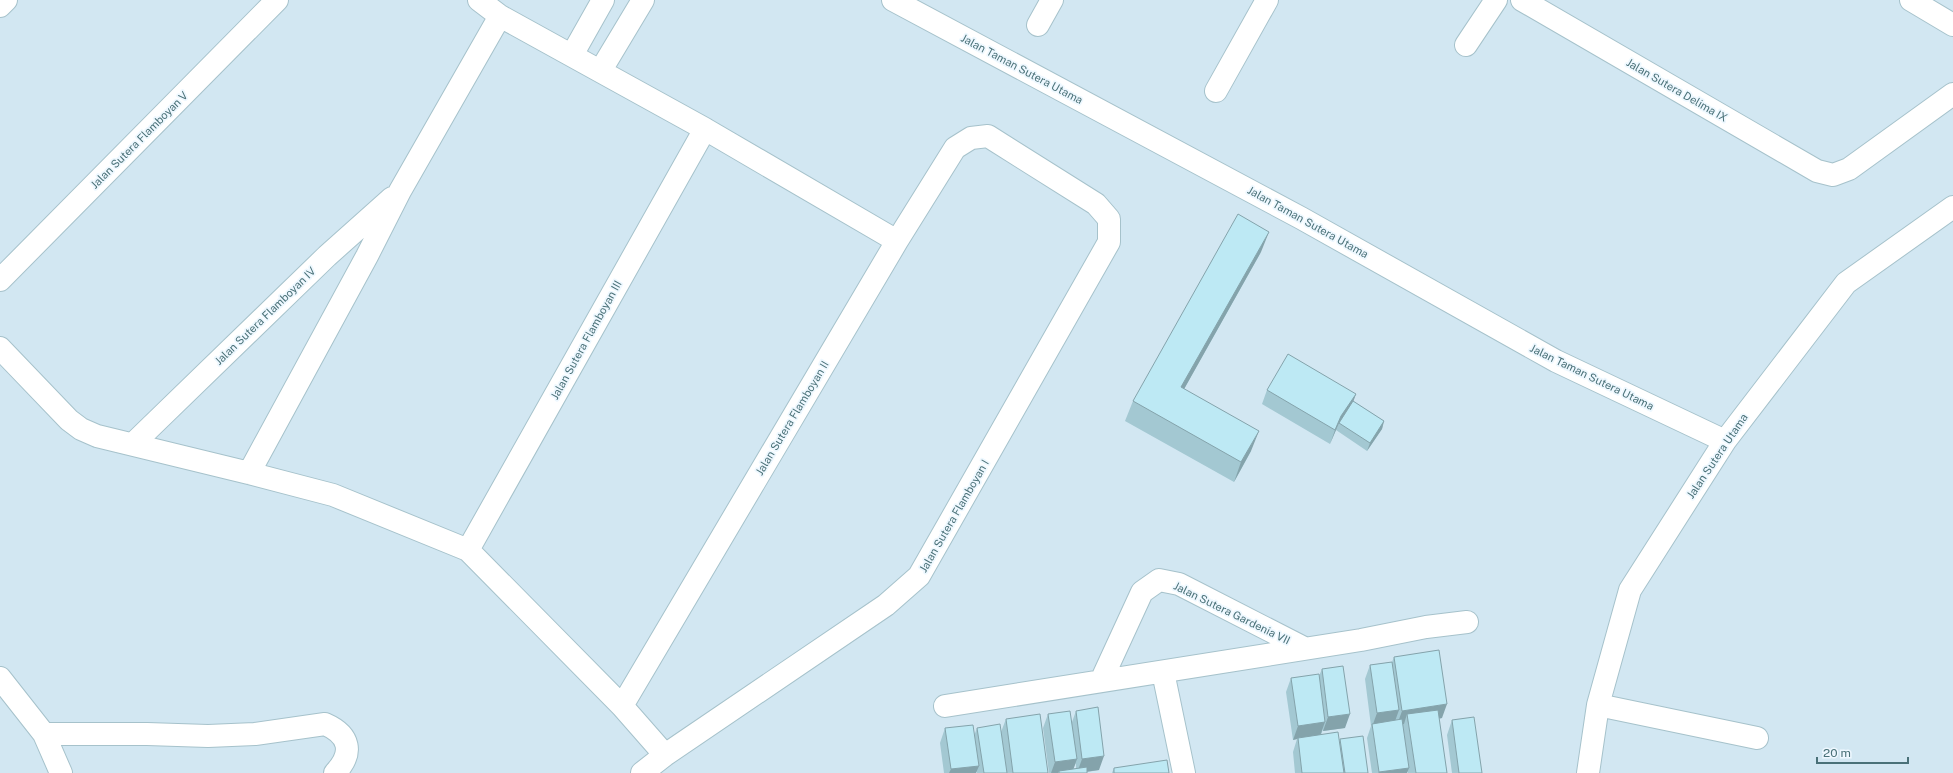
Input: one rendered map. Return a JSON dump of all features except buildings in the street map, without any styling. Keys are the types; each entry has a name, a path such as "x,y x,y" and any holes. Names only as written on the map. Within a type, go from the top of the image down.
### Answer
{"street":[{"path":"0,6 6,0"},
{"name":"Jalan Sutera Flamboyan V","path":"0,280 277,0"},
{"path":"480,0 500,16 601,70 897,241"},
{"path":"572,55 603,0"},
{"path":"601,70 643,0"},
{"name":"Jalan Taman Sutera Utama","path":"892,0 1301,218 1556,361 1725,441"},
{"path":"1038,24 1052,0"},
{"path":"1216,91 1267,0"},
{"path":"1466,45 1496,0"},
{"name":"Jalan Sutera Delima IX","path":"1522,0 1817,171 1834,175 1850,169 1953,94"},
{"path":"1911,0 1953,25"},
{"name":"Jalan Sutera Flamboyan IV","path":"249,473 368,256 400,191 500,16"},
{"name":"Jalan Sutera Flamboyan III","path":"468,550 705,129"},
{"name":"Jalan Sutera Flamboyan I","path":"642,773 665,755 886,605 919,576 1109,242 1109,219 1096,204 988,136 971,138"},
{"name":"Jalan Sutera Flamboyan II","path":"622,706 897,241 955,148 971,138"},
{"name":"Jalan Sutera Flamboyan IV","path":"133,444 327,256 400,191"},
{"name":"Jalan Sutera Utama","path":"1588,773 1598,705 1630,590 1725,441 1846,283 1953,207"},
{"path":"0,348 69,420 81,429 97,436 333,495 468,550 622,706 665,755"},
{"name":"Jalan Sutera Gardenia VII","path":"1101,681 1142,592 1159,580 1179,584 1304,648"},
{"name":"Jalan Sutera Gardenia VII","path":"945,706 1361,640 1426,627 1467,622"},
{"path":"1163,672 1184,773"},
{"path":"0,678 44,734 61,773"},
{"path":"1598,705 1757,738"},
{"path":"44,734 147,734 208,736 255,734 325,724 336,728 345,736 347,750 346,759 335,773"}],"shaded area":[{"path":"0,0 1953,0 1953,773 0,773"}]}
